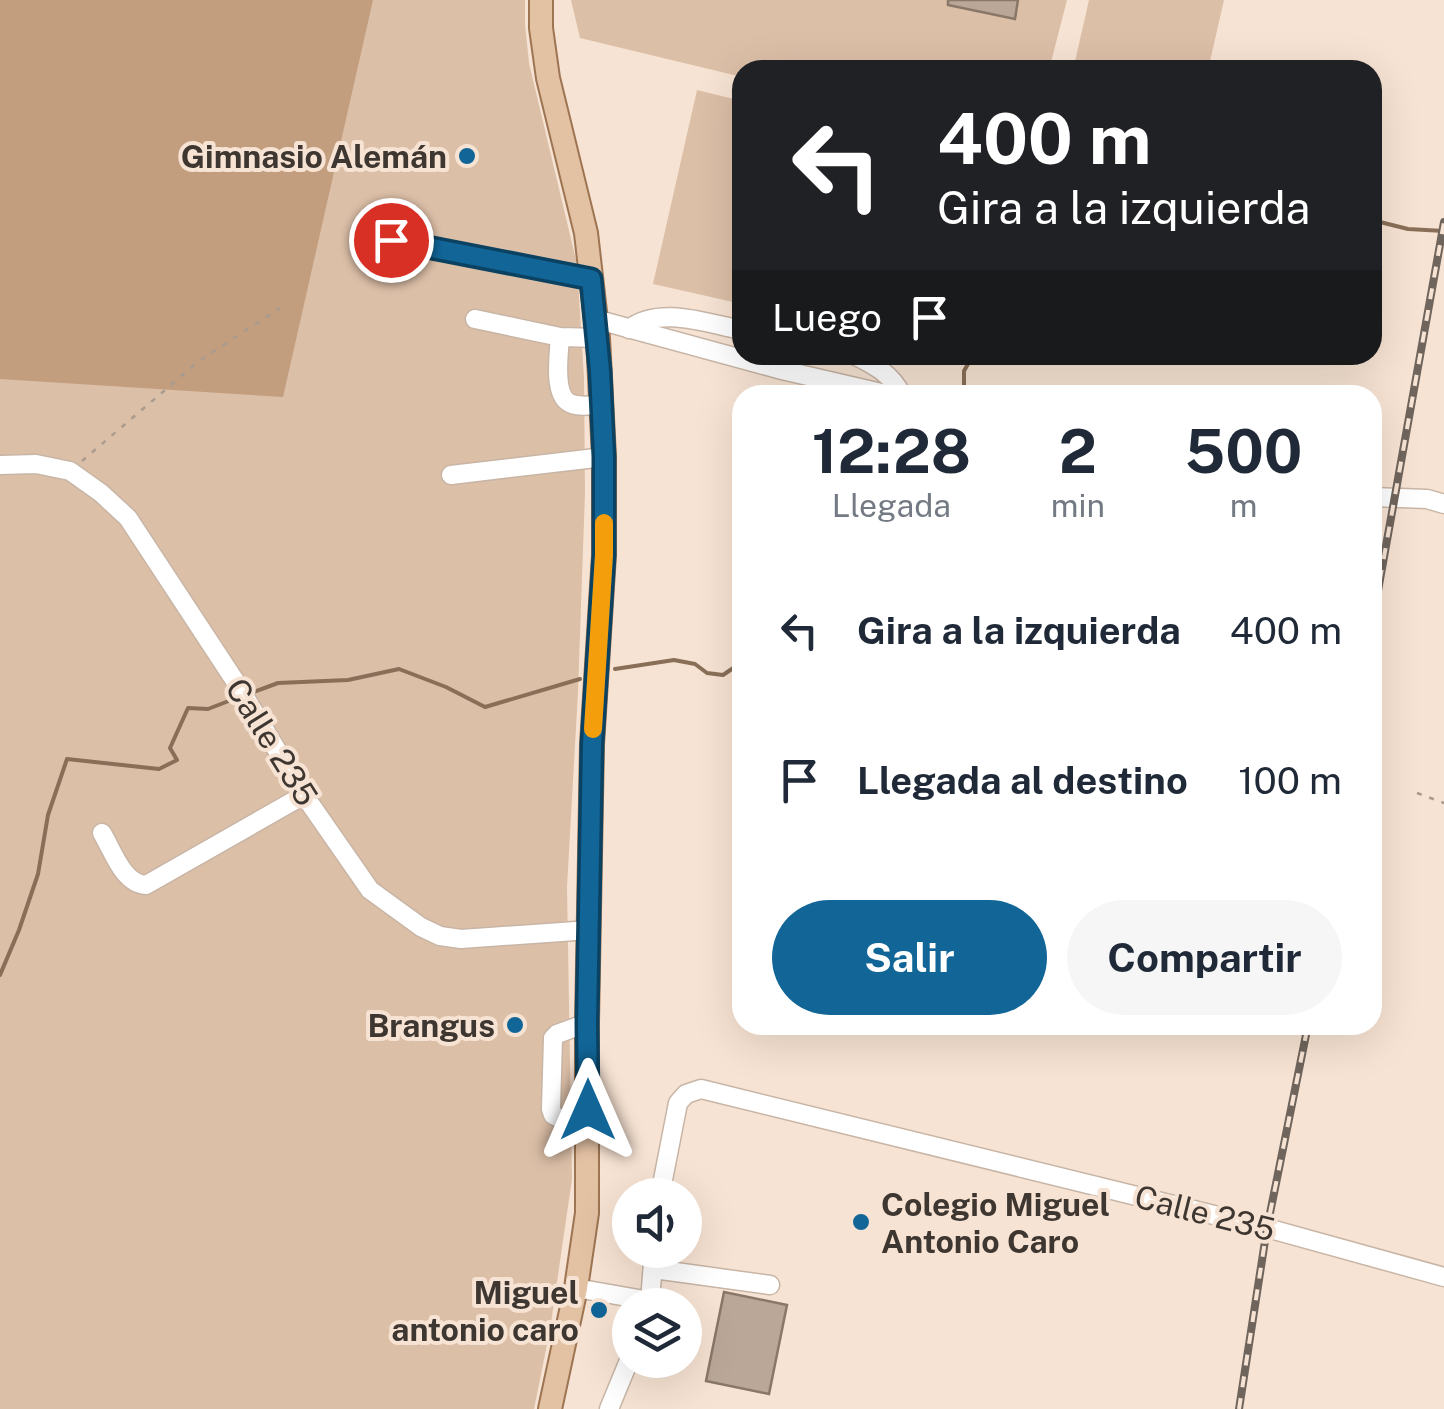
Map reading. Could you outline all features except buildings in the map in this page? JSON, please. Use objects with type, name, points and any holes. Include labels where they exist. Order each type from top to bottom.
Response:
[{"type":"main road","points":[[542,0],[546,65],[586,233],[604,457],[604,555],[592,744],[587,1212],[576,1288],[550,1409]]},
{"type":"street","points":[[391,240],[591,279]]},
{"type":"street","points":[[475,318],[560,337],[596,328],[629,328],[732,356]]},
{"type":"street","points":[[629,328],[646,319],[681,318],[732,328]]},
{"type":"street","points":[[560,337],[561,393],[566,401],[577,405],[601,404]]},
{"type":"street","points":[[764,365],[847,385]]},
{"type":"street","points":[[875,365],[897,385]]},
{"type":"street","points":[[452,475],[604,457]]},
{"type":"street","name":"Calle 235","points":[[0,464],[36,464],[70,471],[128,518],[304,795],[370,890],[440,936],[461,939],[590,930]]},
{"type":"street","points":[[1382,498],[1444,504]]},
{"type":"street","points":[[102,832],[130,880],[141,886],[304,795]]},
{"type":"street","points":[[587,1023],[553,1038],[551,1109],[553,1115],[587,1132]]},
{"type":"street","name":"Calle 235","points":[[663,1178],[678,1103],[686,1094],[701,1089],[1267,1228],[1444,1277]]},
{"type":"street","points":[[691,1268],[770,1285]]},
{"type":"street","points":[[576,1288],[612,1295]]},
{"type":"street","points":[[609,1409],[622,1378]]},
{"type":"path","points":[[70,471],[199,361],[280,308]]},
{"type":"path","points":[[1417,793],[1444,803]]},
{"type":"shaded area","points":[[0,0],[525,0],[529,63],[577,264],[584,378],[585,493],[567,887],[572,1179],[534,1409],[0,1409]]},
{"type":"shaded area","points":[[0,0],[373,0],[283,397],[0,379]]},
{"type":"shaded area","points":[[571,0],[1067,0],[1052,60],[732,60],[732,75],[580,38]]},
{"type":"shaded area","points":[[1089,0],[1224,0],[1210,60],[1075,60]]},
{"type":"shaded area","points":[[697,90],[732,99],[732,302],[653,284]]},
{"type":"waterway","points":[[1382,222],[1444,231]]},
{"type":"waterway","points":[[964,385],[967,365]]},
{"type":"waterway","points":[[615,669],[674,660],[695,664],[707,673],[723,675],[732,669]]},
{"type":"waterway","points":[[248,694],[278,683],[348,680],[399,669],[485,707],[580,679]]},
{"type":"waterway","points":[[0,975],[38,874],[48,815],[67,759],[159,769],[177,760],[170,748],[188,708],[208,709],[239,697]]},
{"type":"railway","points":[[1382,568],[1444,222]]},
{"type":"railway","points":[[1239,1409],[1267,1228],[1306,1035]]},
{"type":"slow traffic","points":[[593,729],[604,523]]},
{"type":"place","name":"Gimnasio Alemán","points":[[467,156]]},
{"type":"place","name":"Brangus","points":[[515,1025]]},
{"type":"place","name":"Colegio Miguel Antonio Caro","points":[[861,1222]]},
{"type":"place","name":"Miguel antonio caro","points":[[599,1310]]},
{"type":"route","points":[[391,240],[591,279],[600,371],[604,555],[592,744],[588,1110]]}]
